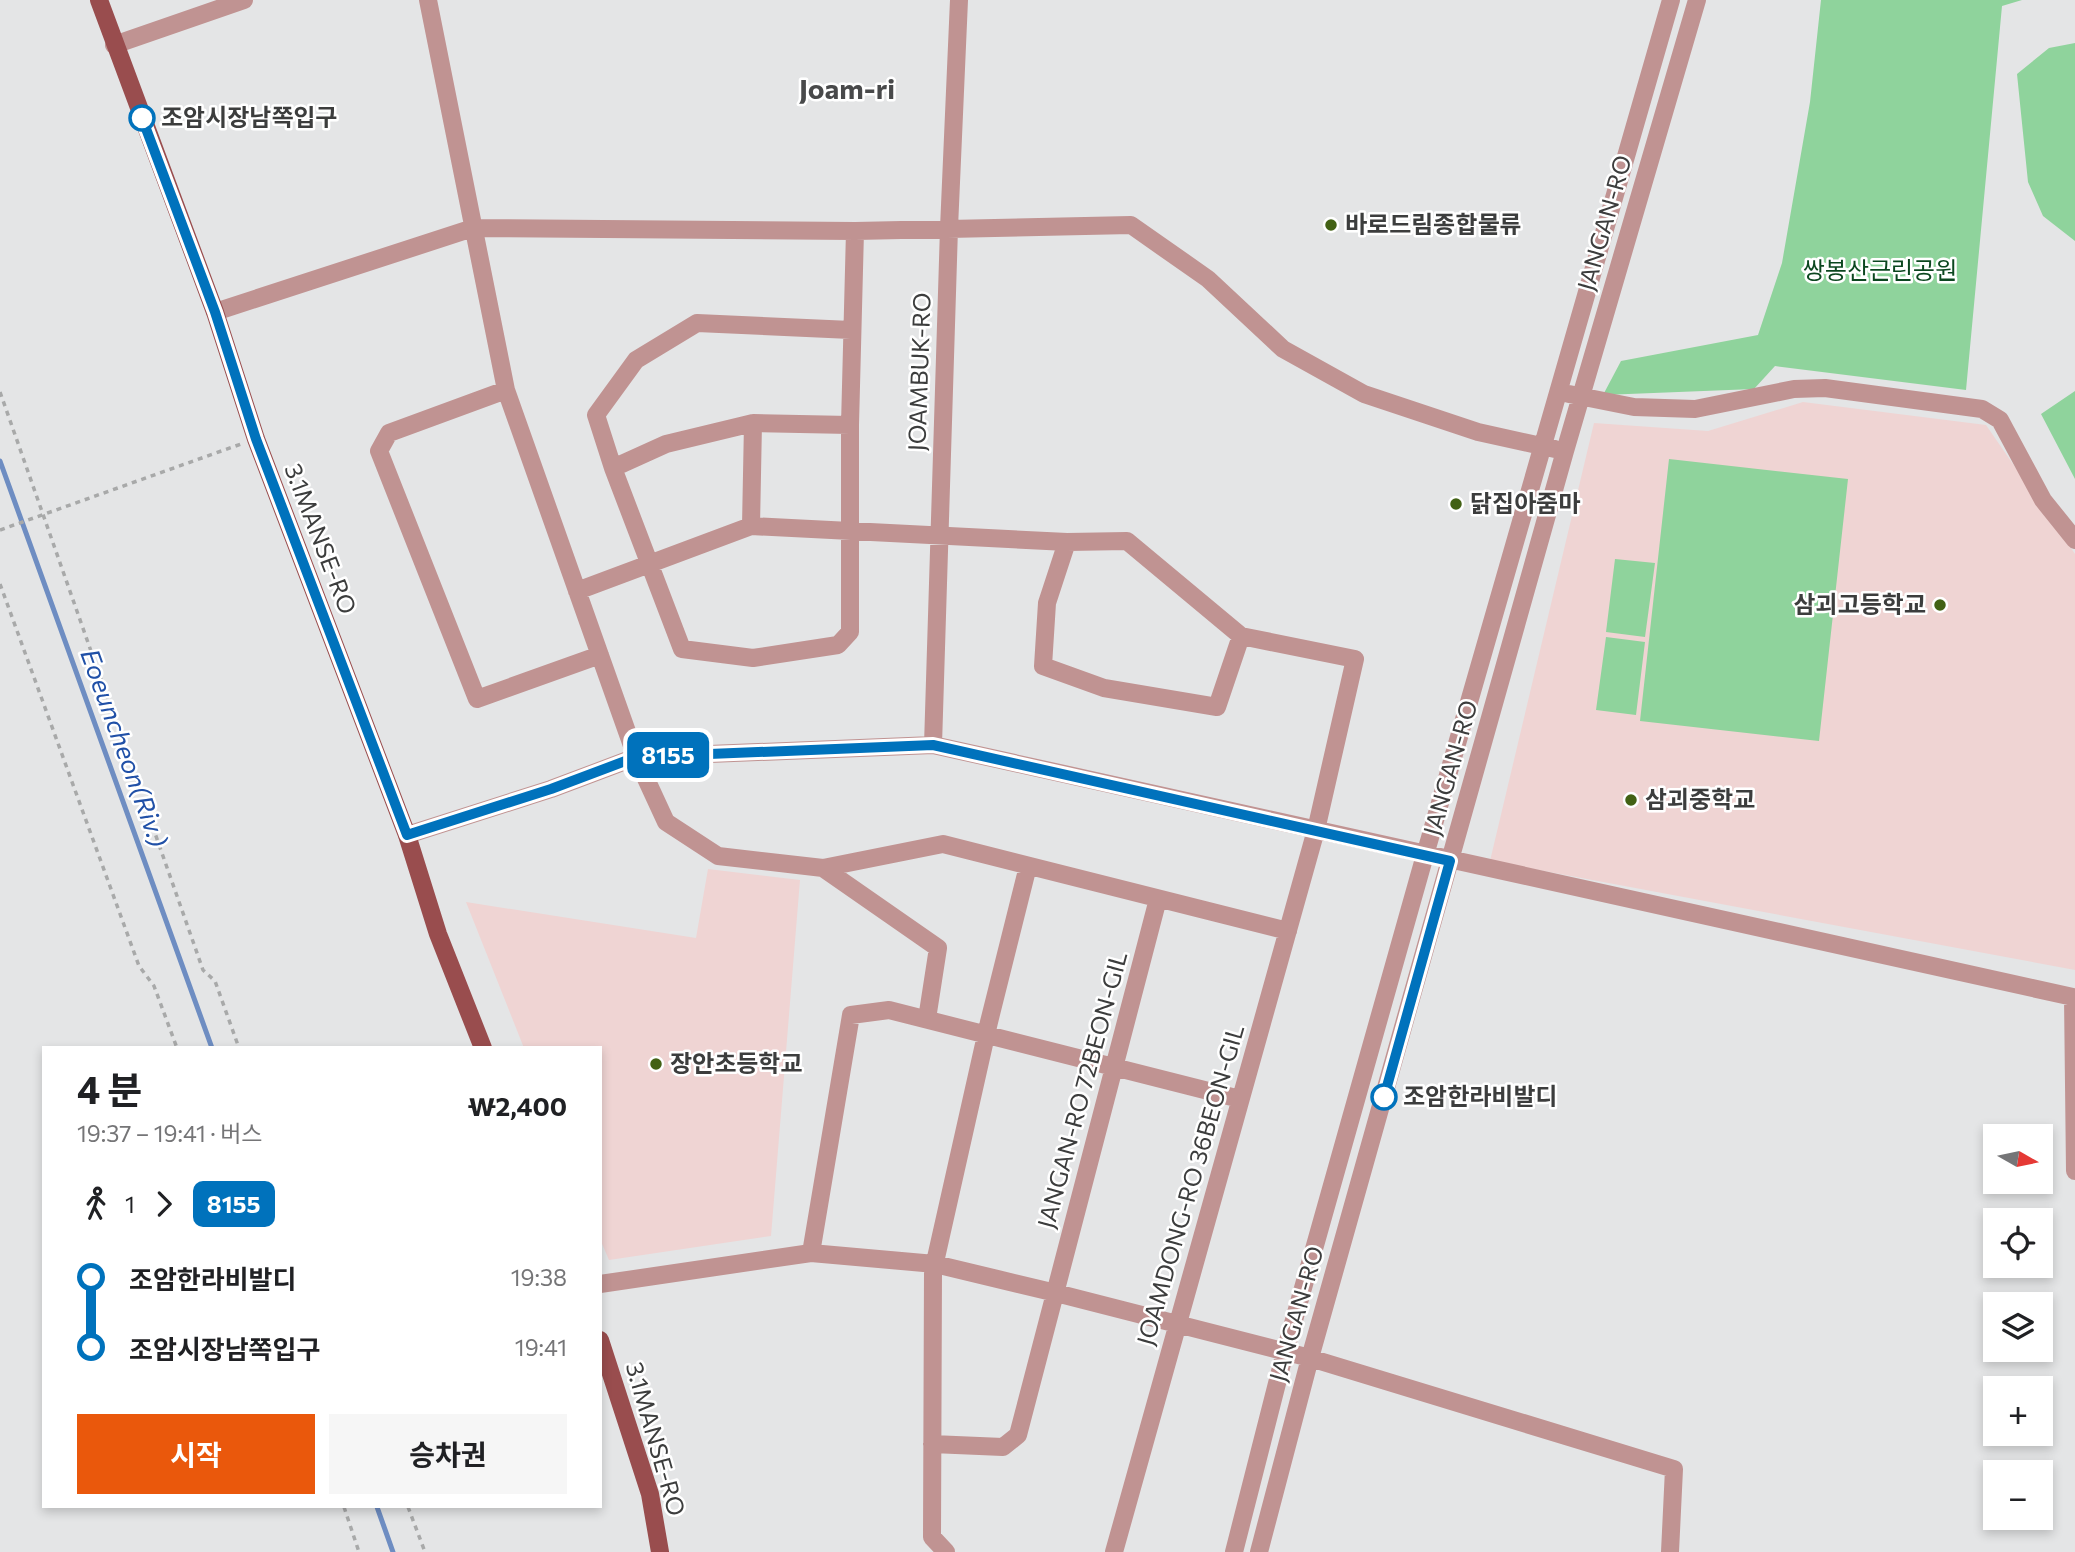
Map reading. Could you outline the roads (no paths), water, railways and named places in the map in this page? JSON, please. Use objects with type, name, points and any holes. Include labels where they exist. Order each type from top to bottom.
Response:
[{"type":"main road","points":[[99,0],[114,44]]},
{"type":"main road","name":"3.1MANSE-RO","points":[[114,44],[215,312],[256,439],[407,835],[438,934],[482,1046]]},
{"type":"main road","name":"3.1MANSE-RO","points":[[602,1346],[650,1494],[662,1549]]},
{"type":"street","points":[[114,44],[244,0]]},
{"type":"street","points":[[428,0],[506,390],[636,757],[666,821],[718,856],[823,868],[943,844],[1287,931]]},
{"type":"street","name":"JOAMBUK-RO","points":[[933,745],[948,228],[959,0]]},
{"type":"street","name":"JANGAN-RO","points":[[1234,1552],[1285,1352],[1671,0]]},
{"type":"street","name":"JANGAN-RO","points":[[1259,1552],[1310,1359],[1565,451],[1697,0]]},
{"type":"street","points":[[215,312],[473,228],[855,231],[1131,225],[1208,279],[1283,349],[1364,394],[1478,432],[1565,451]]},
{"type":"street","points":[[851,330],[697,323],[636,360],[596,415],[613,468],[682,649],[753,658],[838,645],[850,632],[848,531],[855,231]]},
{"type":"street","points":[[1559,391],[1634,407],[1695,409],[1794,388],[1825,388],[1982,409],[2000,420],[2043,500],[2075,540]]},
{"type":"street","points":[[506,390],[388,433],[379,451],[477,698],[600,655]]},
{"type":"street","points":[[613,468],[666,444],[753,422],[850,425]]},
{"type":"street","points":[[751,526],[753,422]]},
{"type":"street","points":[[577,591],[751,526],[1068,542],[1127,541],[1241,636],[1217,707],[1104,688],[1043,666],[1047,603],[1068,542]]},
{"type":"street","name":"JOAMDONG-RO 36BEON-GIL","points":[[1114,1552],[1316,830],[1356,659],[1241,636]]},
{"type":"street","points":[[407,835],[551,789],[636,757],[933,745],[2073,997],[2075,1171]]},
{"type":"street","points":[[946,1552],[931,1545],[935,1264],[986,1034],[1028,866]]},
{"type":"street","points":[[823,868],[938,948],[927,1019]]},
{"type":"street","name":"JANGAN-RO 72BEON-GIL","points":[[932,1444],[1003,1447],[1018,1435],[1158,899]]},
{"type":"street","points":[[811,1253],[851,1015],[889,1010],[1240,1099]]},
{"type":"street","points":[[602,1284],[811,1253],[935,1264],[1056,1293],[1310,1359],[1674,1469],[1670,1552]]},
{"type":"waterway","name":"Eoeuncheon(Riv.)","points":[[0,461],[211,1046]]},
{"type":"waterway","name":"Eoeuncheon(Riv.)","points":[[377,1508],[393,1552]]},
{"type":"place","name":"조암시장남쪽입구","points":[[142,118]]},
{"type":"place","name":"바로드림종합물류","points":[[1331,225]]},
{"type":"place","name":"닭집아줌마","points":[[1456,504]]},
{"type":"place","name":"삼괴고등학교","points":[[1940,605]]},
{"type":"place","name":"삼괴중학교","points":[[1631,800]]},
{"type":"place","name":"장안초등학교","points":[[656,1064]]},
{"type":"place","name":"조암한라비발디","points":[[1384,1097]]},
{"type":"district","name":"Joam-ri","points":[[847,89]]},
{"type":"park label","name":"쌍봉산근린공원","points":[[1880,271]]}]
